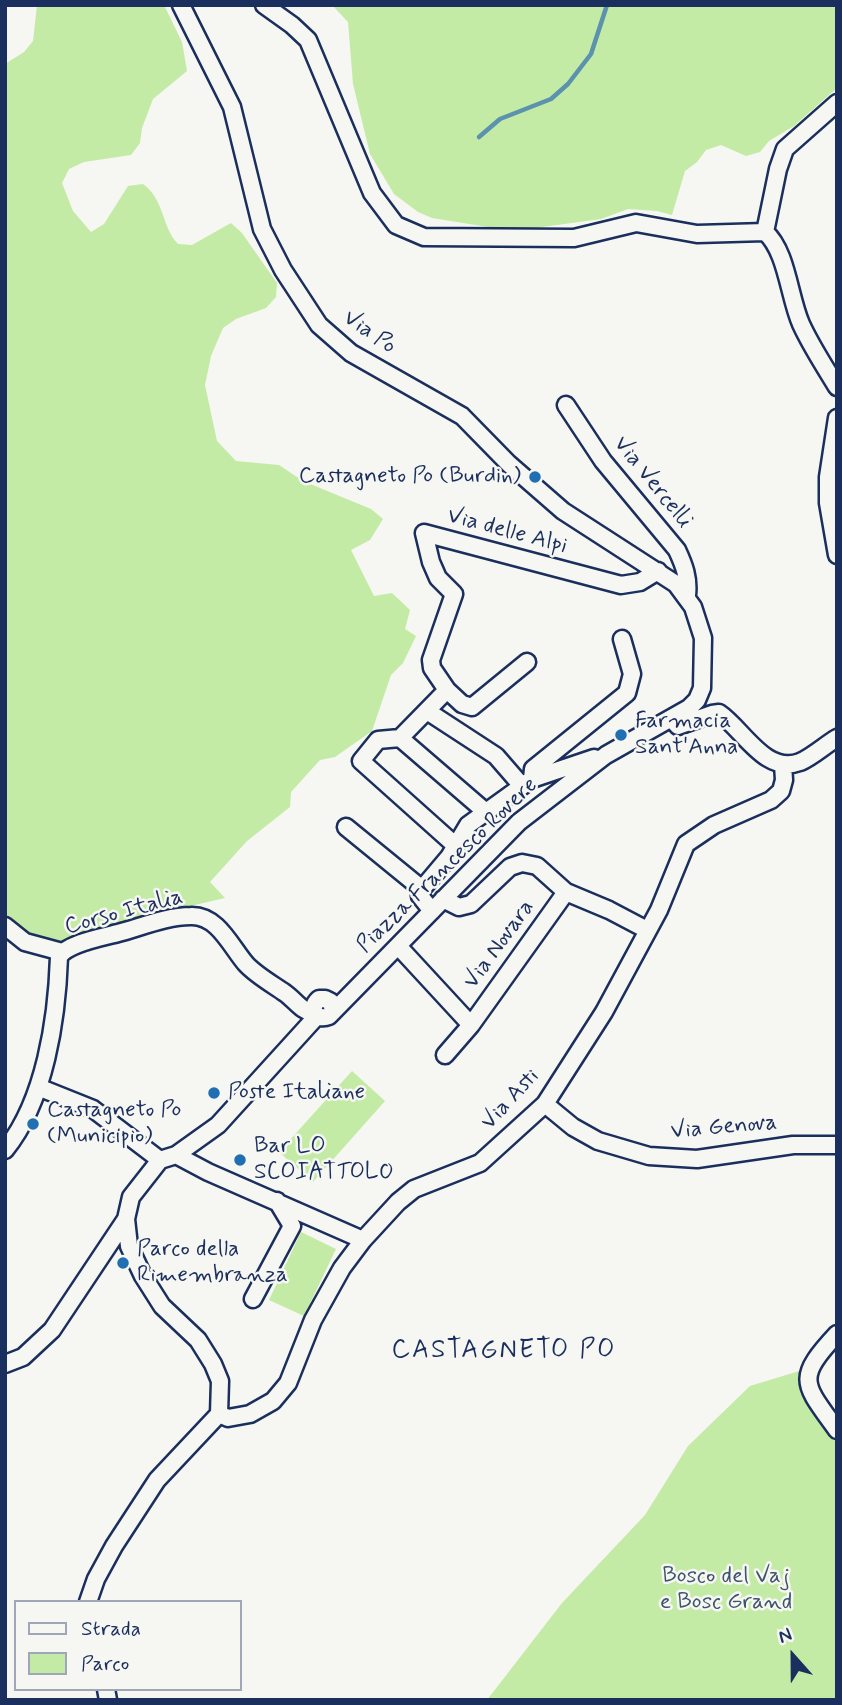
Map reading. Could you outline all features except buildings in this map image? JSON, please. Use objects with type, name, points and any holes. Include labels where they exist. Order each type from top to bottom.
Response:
[{"type":"street","name":"Via Po","points":[[181,5],[232,107],[262,229],[283,270],[318,325],[351,354],[463,416],[509,464],[563,511],[681,589]]},
{"type":"street","points":[[264,5],[308,40],[372,193],[396,225],[424,237],[574,238],[636,223],[697,234],[765,232],[772,238],[780,257],[801,323],[837,387]]},
{"type":"street","points":[[765,232],[778,169],[785,149],[837,103]]},
{"type":"street","name":"Via Vercelli","points":[[566,405],[603,461],[677,550],[688,584],[681,589],[701,628],[704,656],[702,688],[697,699],[689,708],[606,755]]},
{"type":"street","points":[[837,418],[828,477],[828,503],[837,555]]},
{"type":"street","name":"Via delle Alpi","points":[[447,690],[432,668],[431,660],[453,594],[438,578],[424,533],[621,586],[640,582],[657,571]]},
{"type":"street","points":[[527,782],[533,769],[627,693],[632,674],[622,639]]},
{"type":"street","points":[[456,846],[361,761],[378,740],[400,738],[447,690],[462,704],[472,707],[527,662]]},
{"type":"street","points":[[427,711],[496,756],[527,782]]},
{"type":"street","points":[[671,718],[678,726],[719,713],[768,759],[783,764],[799,762],[837,738]]},
{"type":"street","points":[[400,738],[487,813]]},
{"type":"street","points":[[606,755],[527,782],[468,825],[456,846],[422,889],[420,896],[438,905],[459,907],[471,904],[510,867],[522,863],[537,866],[566,892],[647,930]]},
{"type":"street","name":"Piazza Francesco Rovere","points":[[5,1364],[23,1357],[52,1330],[126,1219],[131,1197],[168,1158],[218,1125],[321,1008],[341,1006],[357,985],[399,947],[519,822],[606,755]]},
{"type":"street","name":"Via Asti","points":[[219,1415],[228,1418],[250,1413],[272,1401],[288,1383],[313,1320],[342,1268],[363,1240],[408,1193],[480,1163],[545,1104],[604,1012],[659,910],[686,844],[714,825],[771,800],[781,791],[784,780],[783,764]]},
{"type":"street","points":[[346,827],[422,889]]},
{"type":"street","name":"Via Novara","points":[[444,1055],[471,1025],[566,892]]},
{"type":"street","name":"Corso Italia","points":[[5,1150],[23,1123],[38,1087],[54,1015],[59,957],[62,952],[86,942],[193,916],[210,921],[247,965],[290,997],[321,1008]]},
{"type":"street","points":[[5,926],[24,942],[62,952]]},
{"type":"street","name":"Via Novara","points":[[399,947],[471,1025]]},
{"type":"street","points":[[38,1087],[93,1109],[168,1158],[277,1201],[363,1240]]},
{"type":"street","name":"Via Genova","points":[[545,1104],[573,1127],[598,1141],[649,1156],[697,1159],[793,1145],[837,1145]]},
{"type":"street","points":[[253,1299],[292,1226],[277,1201]]},
{"type":"street","points":[[89,1600],[96,1579],[114,1546],[157,1480],[219,1415],[220,1381],[214,1364],[198,1340],[162,1306],[143,1276],[129,1246],[126,1219]]},
{"type":"street","points":[[837,1334],[816,1356],[807,1375],[809,1387],[837,1430]]},
{"type":"green space","points":[[37,5],[164,5],[182,42],[187,71],[153,99],[142,128],[140,143],[131,155],[84,162],[69,169],[62,183],[73,211],[91,232],[104,224],[128,186],[143,184],[155,198],[168,229],[178,244],[192,245],[231,223],[242,233],[277,283],[276,297],[266,308],[236,319],[223,328],[211,356],[205,385],[217,441],[236,461],[279,465],[303,481],[371,509],[383,519],[370,540],[351,550],[374,596],[392,593],[410,610],[405,629],[416,636],[403,663],[391,675],[372,731],[335,757],[320,760],[291,792],[290,807],[247,841],[210,882],[225,898],[58,943],[29,936],[5,916],[5,64],[24,52],[33,41]]},
{"type":"green space","points":[[332,5],[837,5],[837,88],[794,126],[769,141],[760,152],[746,156],[721,145],[706,150],[697,162],[685,171],[672,215],[628,209],[601,219],[513,231],[432,218],[418,212],[394,194],[370,154],[353,84],[348,22]]},
{"type":"green space","points":[[352,1071],[385,1101],[313,1182],[279,1152]]},
{"type":"green space","points":[[301,1232],[336,1249],[304,1316],[269,1300]]},
{"type":"green space","name":"Bosco del Vaj e Bosc Grand","points":[[809,1368],[837,1419],[837,1700],[487,1700],[562,1603],[645,1515],[688,1446],[750,1386]]},
{"type":"waterway","points":[[479,137],[500,119],[551,99],[568,84],[591,54],[607,5]]},
{"type":"place","name":"Castagneto Po (Burdin)","points":[[535,477]]},
{"type":"place","name":"Farmacia Sant'Anna","points":[[621,735]]},
{"type":"place","name":"Poste Italiane","points":[[214,1093]]},
{"type":"place","name":"Castagneto Po (Municipio)","points":[[33,1124]]},
{"type":"place","name":"Bar LO SCOIATTOLO","points":[[240,1160]]},
{"type":"place","name":"Parco della Rimembranza","points":[[123,1263]]},
{"type":"district","name":"CASTAGNETO PO","points":[[504,1352]]}]
